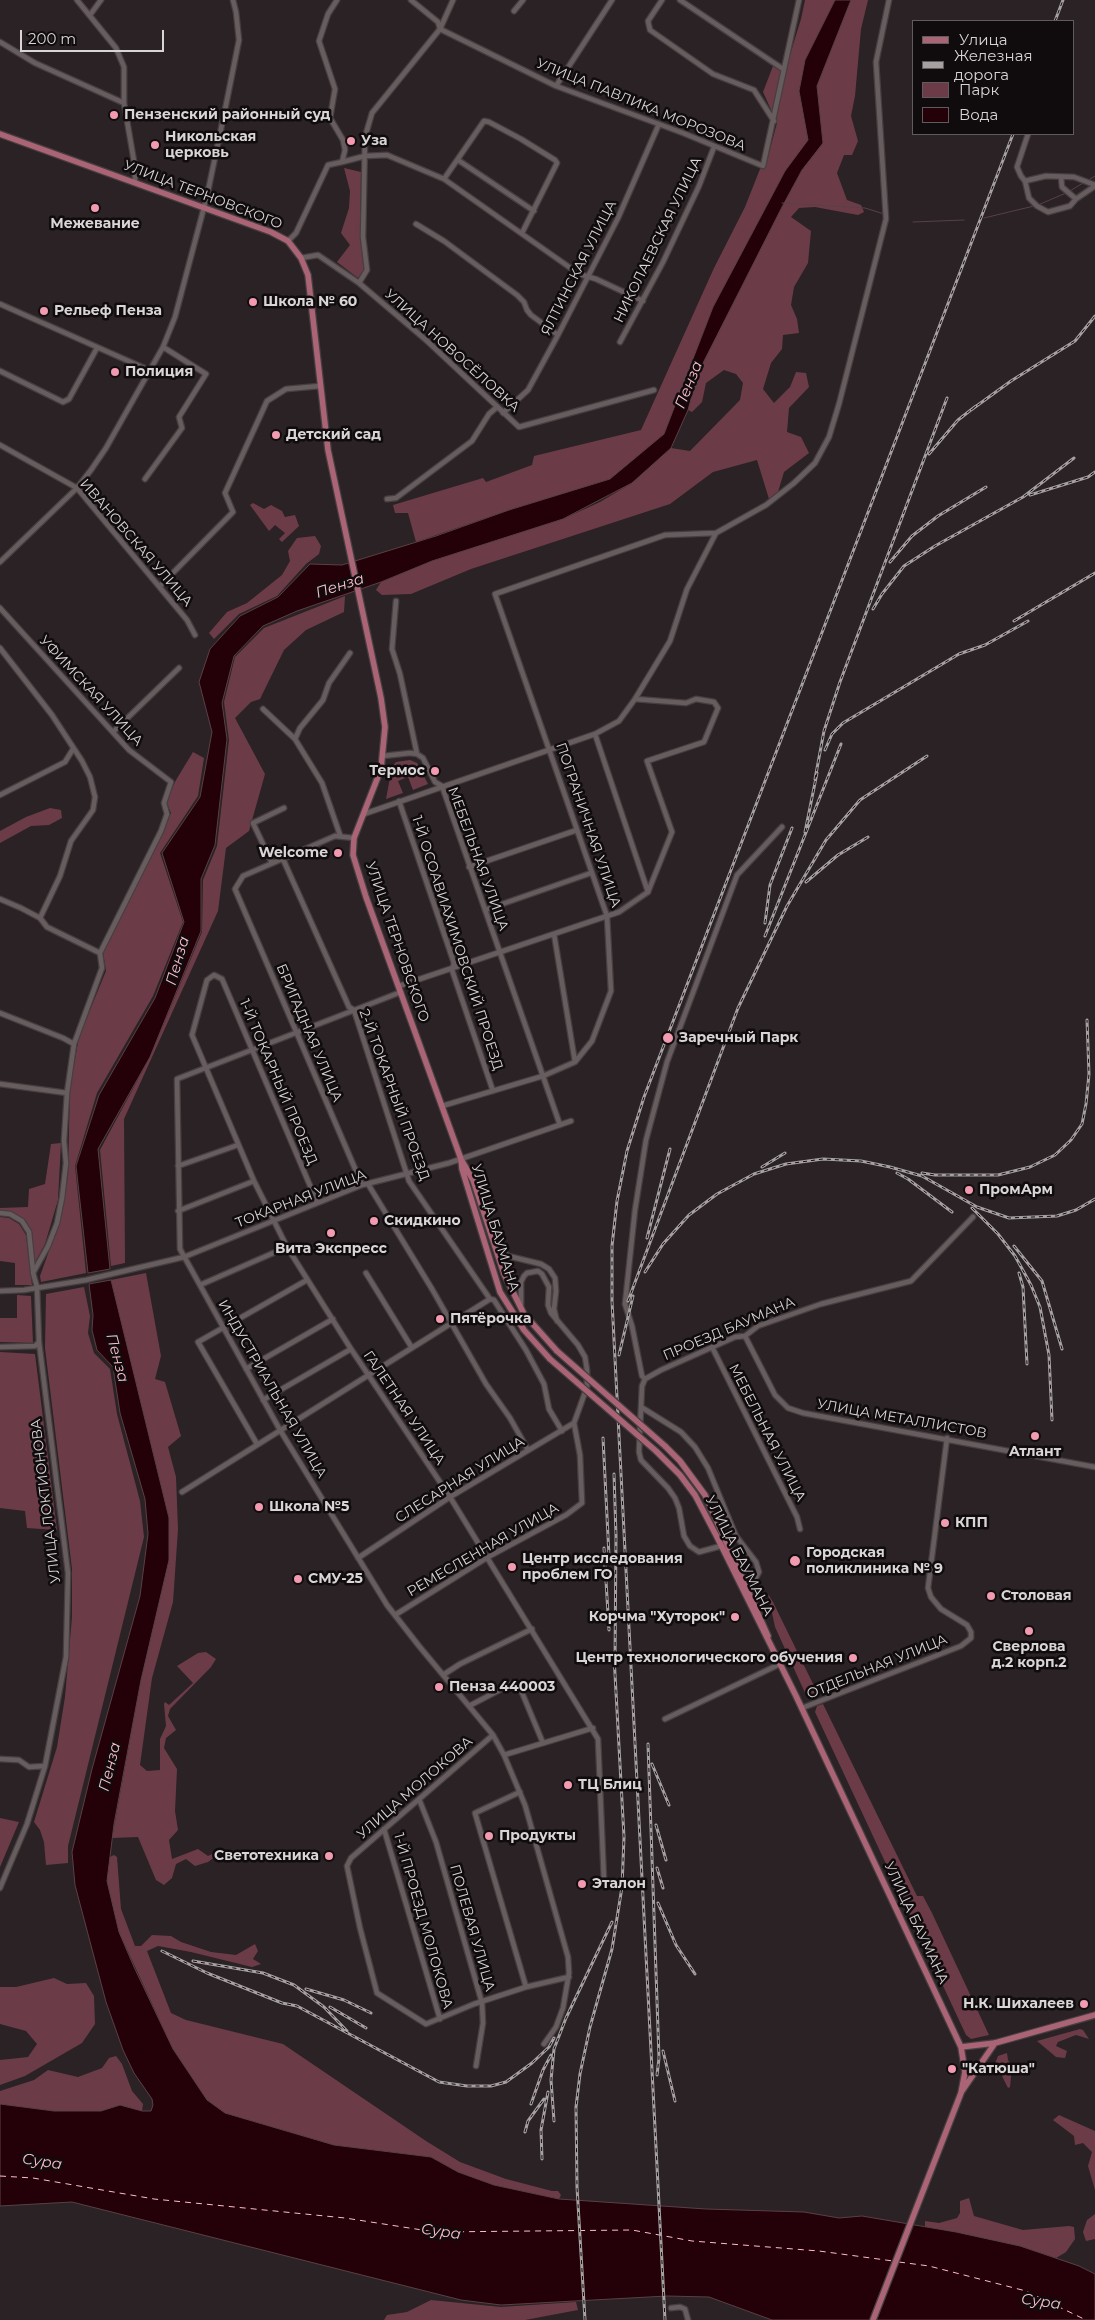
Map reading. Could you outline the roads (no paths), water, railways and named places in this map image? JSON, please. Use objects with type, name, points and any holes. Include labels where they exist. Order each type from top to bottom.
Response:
[{"type":"main road","name":"УЛИЦА ТЕРНОВСКОГО","points":[[0,134],[204,206],[271,232],[288,241],[300,258],[308,275],[328,450],[382,698],[385,727],[383,756],[376,784],[354,838],[353,855],[461,1159]]},
{"type":"main road","name":"УЛИЦА БАУМАНА","points":[[461,1159],[473,1180],[504,1274],[521,1308],[557,1351],[680,1461],[705,1495],[772,1647]]},
{"type":"main road","name":"УЛИЦА БАУМАНА","points":[[461,1159],[462,1169],[500,1292],[524,1330],[550,1359],[656,1451],[680,1475],[695,1495],[802,1708],[961,2047],[964,2072],[961,2093]]},
{"type":"main road","points":[[961,2047],[995,2042],[1095,2015]]},
{"type":"main road","points":[[873,2320],[961,2093],[995,2042]]},
{"type":"street","points":[[76,0],[116,48],[124,67],[124,103],[135,182]]},
{"type":"street","points":[[90,15],[101,0]]},
{"type":"street","points":[[0,562],[77,488],[106,448],[151,371],[176,317],[204,206],[239,40],[233,0]]},
{"type":"street","points":[[337,0],[328,14],[319,41],[335,89],[330,118],[343,140],[342,162]]},
{"type":"street","name":"УЛИЦА ПАВЛИКА МОРОЗОВА","points":[[411,0],[438,22],[440,29],[556,86],[659,124],[763,166],[774,121]]},
{"type":"street","points":[[359,283],[367,270],[363,238],[365,137],[372,113],[440,29],[453,0]]},
{"type":"street","points":[[514,11],[524,0]]},
{"type":"street","points":[[556,86],[612,0]]},
{"type":"street","points":[[662,0],[648,21],[650,30],[713,74],[754,90],[774,121]]},
{"type":"street","points":[[680,0],[783,69]]},
{"type":"street","points":[[774,121],[783,69],[799,0]]},
{"type":"street","points":[[364,814],[595,734],[619,721],[635,699],[670,641],[688,589],[716,533],[766,505],[794,483],[815,463],[829,437],[839,404],[886,219],[876,62],[889,0]]},
{"type":"street","points":[[0,42],[35,63],[124,103]]},
{"type":"street","points":[[444,179],[484,121],[521,139],[555,160],[557,162],[522,233]]},
{"type":"street","name":"ЯЛТИНСКАЯ УЛИЦА","points":[[503,413],[528,390],[558,335],[618,218],[659,124]]},
{"type":"street","points":[[1025,181],[1034,177],[1080,178],[1095,185],[1076,199],[1070,206],[1048,212],[1029,198],[1025,181],[1020,176],[1017,167],[1028,135]]},
{"type":"street","name":"НИКОЛАЕВСКАЯ УЛИЦА","points":[[620,342],[699,186],[714,147]]},
{"type":"street","points":[[288,241],[296,233],[328,166],[365,156],[387,155],[444,179],[579,274],[596,279],[642,301]]},
{"type":"street","points":[[458,160],[534,211]]},
{"type":"street","points":[[1062,177],[1062,187],[1076,199]]},
{"type":"street","points":[[416,224],[451,246],[517,295],[524,302],[531,315],[558,335]]},
{"type":"street","name":"УЛИЦА НОВОСЁЛОВКА","points":[[300,258],[318,254],[359,283],[426,340],[519,427],[654,390]]},
{"type":"street","points":[[0,304],[151,371]]},
{"type":"street","points":[[145,479],[182,428],[180,417],[206,374],[163,347]]},
{"type":"street","points":[[0,371],[63,402],[69,399],[97,348]]},
{"type":"street","points":[[160,586],[233,512],[225,492],[267,401],[286,389],[320,386]]},
{"type":"street","points":[[387,499],[396,498],[472,441],[488,414],[497,407]]},
{"type":"street","name":"ИВАНОВСКАЯ УЛИЦА","points":[[0,445],[77,488],[188,620],[195,636]]},
{"type":"street","name":"ПОГРАНИЧНАЯ УЛИЦА","points":[[575,1062],[592,1041],[611,991],[607,916],[496,594],[665,535],[716,533]]},
{"type":"street","name":"МЕБЕЛЬНАЯ УЛИЦА","points":[[396,601],[392,649],[400,674],[417,754],[423,758],[435,782],[442,786],[560,1125]]},
{"type":"street","name":"УФИМСКАЯ УЛИЦА","points":[[0,608],[129,750],[171,782],[164,803],[167,814],[161,831],[100,953]]},
{"type":"street","points":[[0,648],[52,715],[82,761],[90,777],[95,797],[93,810],[71,841],[60,876],[40,918]]},
{"type":"street","points":[[295,739],[300,728],[323,700],[329,683],[350,653]]},
{"type":"street","points":[[113,732],[179,668]]},
{"type":"street","points":[[206,1067],[354,1010],[400,989],[619,912],[648,892],[672,832],[647,761],[704,742],[718,708],[714,702],[696,699],[686,703],[635,699]]},
{"type":"street","points":[[264,709],[295,739],[322,784],[340,835]]},
{"type":"street","points":[[595,734],[648,892]]},
{"type":"street","points":[[0,795],[64,762],[74,749]]},
{"type":"street","points":[[383,756],[417,754]]},
{"type":"street","name":"1-Й ОСОАВИАХИМОВСКИЙ ПРОЕЗД","points":[[399,801],[454,963],[452,970],[493,1091]]},
{"type":"street","points":[[284,808],[253,823],[272,864],[340,835],[354,838]]},
{"type":"street","points":[[721,1546],[699,1552],[690,1546],[684,1536],[679,1508],[675,1498],[668,1488],[640,1460],[638,1452],[642,1386],[645,1379],[642,1376],[625,1304],[634,1210],[646,1140],[667,1062],[737,875],[782,827]]},
{"type":"street","points":[[469,867],[577,830]]},
{"type":"street","name":"2-Й ТОКАРНЫЙ ПРОЕЗД","points":[[282,859],[349,1007],[354,1010],[409,1181],[490,1299],[494,1300],[526,1350],[544,1384],[549,1409],[562,1431]]},
{"type":"street","name":"БРИГАДНАЯ УЛИЦА","points":[[272,864],[244,876],[235,889],[298,1031],[362,1186]]},
{"type":"street","points":[[485,910],[591,873]]},
{"type":"street","points":[[0,899],[40,918],[47,927],[100,953],[102,968],[74,1044],[67,1093],[64,1142],[66,1163],[57,1223],[48,1246],[33,1273]]},
{"type":"street","points":[[442,1106],[543,1076],[575,1062],[554,934]]},
{"type":"street","name":"1-Й ТОКАРНЫЙ ПРОЕЗД","points":[[214,975],[222,979],[317,1202]]},
{"type":"street","name":"ГАЛЕТНАЯ УЛИЦА","points":[[214,975],[207,980],[192,1035],[254,1181],[275,1219],[287,1247],[351,1349],[488,1557],[598,1739],[604,1882]]},
{"type":"street","points":[[0,1013],[74,1044]]},
{"type":"street","name":"ИНДУСТРИАЛЬНАЯ УЛИЦА","points":[[206,1067],[177,1079],[180,1249],[280,1430],[358,1558],[395,1615],[493,1735],[504,1755],[520,1792],[568,1956],[568,1976],[563,2008],[556,2027],[544,2044]]},
{"type":"street","points":[[0,1084],[67,1093]]},
{"type":"street","name":"ТОКАРНАЯ УЛИЦА","points":[[0,1291],[86,1280],[184,1257],[317,1202],[362,1186],[461,1159],[571,1121]]},
{"type":"street","points":[[178,1166],[238,1145]]},
{"type":"street","points":[[178,1210],[254,1181]]},
{"type":"street","points":[[368,1184],[528,1450]]},
{"type":"street","name":"УЛИЦА ЛОКТИОНОВА","points":[[0,1213],[10,1214],[22,1221],[29,1232],[33,1273],[37,1287],[38,1342],[68,1573],[66,1657],[46,1766],[27,1824],[0,1888]]},
{"type":"street","name":"ПРОЕЗД БАУМАНА","points":[[645,1379],[735,1336],[745,1336],[758,1326],[821,1304],[910,1281],[972,1217]]},
{"type":"street","points":[[494,1242],[508,1256],[541,1264],[549,1269],[555,1278],[554,1310],[558,1325]]},
{"type":"street","points":[[200,1285],[287,1247]]},
{"type":"street","points":[[521,1308],[521,1282],[527,1273],[538,1271],[547,1281],[548,1306],[558,1325],[578,1345],[585,1356],[588,1370],[586,1387],[574,1423]]},
{"type":"street","points":[[366,1273],[412,1348]]},
{"type":"street","points":[[257,1444],[198,1342],[223,1326],[307,1280]]},
{"type":"street","points":[[182,1492],[490,1299]]},
{"type":"street","points":[[246,1369],[332,1319]]},
{"type":"street","name":"УЛИЦА МЕТАЛЛИСТОВ","points":[[745,1336],[775,1395],[788,1408],[803,1413],[947,1438],[1095,1467]]},
{"type":"street","points":[[0,1347],[35,1346],[38,1342]]},
{"type":"street","name":"МЕБЕЛЬНАЯ УЛИЦА","points":[[712,1347],[797,1517],[800,1529]]},
{"type":"street","points":[[263,1400],[351,1349]]},
{"type":"street","points":[[641,1407],[681,1432],[702,1457],[736,1536],[759,1568],[754,1581],[746,1585]]},
{"type":"street","name":"СЛЕСАРНАЯ УЛИЦА","points":[[358,1558],[450,1497],[574,1423]]},
{"type":"street","name":"РЕМЕСЛЕННАЯ УЛИЦА","points":[[395,1615],[488,1557],[544,1528],[582,1503],[580,1455],[574,1423]]},
{"type":"street","name":"ОТДЕЛЬНАЯ УЛИЦА","points":[[802,1708],[961,1646],[971,1638],[970,1629],[965,1622],[941,1609],[931,1597],[928,1588],[947,1438]]},
{"type":"street","points":[[443,1676],[460,1664],[532,1629]]},
{"type":"street","points":[[666,1719],[780,1664]]},
{"type":"street","points":[[469,1706],[515,1682],[518,1683],[543,1743]]},
{"type":"street","points":[[504,1755],[592,1728]]},
{"type":"street","name":"УЛИЦА МОЛОКОВА","points":[[440,2019],[426,2024],[377,1993],[360,1928],[348,1866],[351,1858],[493,1735]]},
{"type":"street","points":[[0,1760],[19,1760],[29,1767],[46,1766]]},
{"type":"street","points":[[520,1792],[475,1813],[526,1987]]},
{"type":"street","name":"ПОЛЕВАЯ УЛИЦА","points":[[419,1799],[436,1842],[482,2003],[483,2023],[476,2066]]},
{"type":"street","name":"1-Й ПРОЕЗД МОЛОКОВА","points":[[384,1829],[440,2019]]},
{"type":"street","points":[[440,2019],[474,2004],[568,1976]]},
{"type":"street","points":[[672,2308],[680,2307],[684,2309],[688,2320]]},
{"type":"water","name":"Пенза","points":[[835,0],[851,0],[817,86],[823,143],[802,170],[698,373],[688,410],[671,448],[632,483],[563,519],[432,561],[381,582],[297,611],[263,626],[234,656],[222,703],[227,739],[215,845],[201,879],[201,931],[150,1057],[98,1149],[110,1269],[88,1273],[76,1166],[99,1095],[155,998],[184,922],[162,853],[200,797],[212,732],[199,682],[210,649],[240,616],[278,597],[310,564],[342,565],[610,479],[664,434],[713,307],[785,171],[808,140],[799,91],[805,60]]},
{"type":"water","points":[[111,1280],[169,1518],[169,1560],[141,1680],[114,1824],[107,1881],[119,1932],[134,1967],[173,2049],[207,2100],[225,2113],[334,2145],[431,2157],[458,2172],[494,2185],[559,2199],[706,2209],[804,2212],[839,2218],[862,2216],[956,2232],[1020,2246],[1079,2266],[1095,2274],[1095,2320],[772,2320],[709,2297],[667,2296],[501,2305],[461,2300],[72,2202],[0,2206],[0,2104],[54,2111],[101,2111],[120,2105],[142,2111],[151,2111],[153,2105],[152,2099],[134,2073],[123,2050],[106,2002],[75,1885],[72,1852],[92,1769],[140,1596],[148,1534],[145,1499],[120,1413],[113,1367],[97,1350],[92,1330],[93,1315],[89,1284]]},
{"type":"waterway","points":[[1087,181],[1095,176]]},
{"type":"waterway","points":[[1070,191],[1083,183]]},
{"type":"waterway","points":[[1038,205],[1066,193]]},
{"type":"waterway","points":[[782,203],[865,208],[884,214]]},
{"type":"waterway","points":[[984,218],[1034,206]]},
{"type":"waterway","points":[[913,222],[964,220]]},
{"type":"railway","points":[[1055,20],[1063,0]]},
{"type":"railway","points":[[665,2320],[612,1301],[612,1246],[617,1201],[627,1151],[644,1097],[1013,135]]},
{"type":"railway","points":[[971,410],[1011,381],[1075,341],[1095,316]]},
{"type":"railway","points":[[815,779],[824,731],[840,682],[947,398]]},
{"type":"railway","points":[[929,454],[958,420],[976,406]]},
{"type":"railway","points":[[873,609],[904,566],[935,546],[1023,497],[1074,458]]},
{"type":"railway","points":[[1030,495],[1088,477],[1095,472]]},
{"type":"railway","points":[[890,562],[912,536],[938,516],[986,487]]},
{"type":"railway","points":[[1014,621],[1095,573]]},
{"type":"railway","points":[[825,750],[832,734],[843,723],[959,654],[985,645],[1028,621]]},
{"type":"railway","points":[[765,936],[841,744]]},
{"type":"railway","points":[[628,1301],[738,1008],[787,906],[826,840],[860,800],[927,756]]},
{"type":"railway","points":[[805,832],[817,773]]},
{"type":"railway","points":[[765,923],[770,885],[792,828]]},
{"type":"railway","points":[[806,882],[838,855],[868,837]]},
{"type":"railway","points":[[922,1173],[935,1175],[998,1175],[1030,1167],[1055,1155],[1071,1140],[1082,1124],[1089,1074],[1087,1020]]},
{"type":"railway","points":[[647,1238],[670,1149]]},
{"type":"railway","points":[[762,1167],[785,1153]]},
{"type":"railway","points":[[645,1272],[663,1244],[689,1215],[717,1194],[754,1174],[786,1164],[823,1159],[861,1161],[890,1167],[922,1176],[977,1207],[1009,1218],[1057,1216],[1076,1210],[1095,1199]]},
{"type":"railway","points":[[897,1173],[952,1212]]},
{"type":"railway","points":[[972,1208],[998,1234],[1015,1256],[1031,1285],[1040,1307],[1049,1355],[1052,1420]]},
{"type":"railway","points":[[1014,1246],[1042,1281],[1062,1349]]},
{"type":"railway","points":[[1019,1273],[1023,1287],[1027,1364]]},
{"type":"railway","points":[[619,1355],[633,1296]]},
{"type":"railway","points":[[603,1438],[609,1556]]},
{"type":"railway","points":[[614,1474],[616,1536],[615,1662]]},
{"type":"railway","points":[[604,1548],[609,1630]]},
{"type":"railway","points":[[585,2320],[577,2187],[576,2107],[580,2074],[590,2027],[612,1949],[622,1887],[624,1837],[614,1656]]},
{"type":"railway","points":[[648,1744],[659,2058],[657,2075]]},
{"type":"railway","points":[[652,1764],[669,1805]]},
{"type":"railway","points":[[656,1825],[666,1860]]},
{"type":"railway","points":[[657,1868],[663,1888]]},
{"type":"railway","points":[[658,1903],[676,1945],[695,1974]]},
{"type":"railway","points":[[554,2121],[551,2080],[554,2049],[566,2018],[612,1922]]},
{"type":"railway","points":[[162,1951],[207,1973],[282,2003],[297,2006],[439,2082],[467,2086],[491,2086],[506,2082],[532,2063],[549,2047],[554,2038]]},
{"type":"railway","points":[[193,1961],[263,1973],[294,1985],[324,2007],[347,2031]]},
{"type":"railway","points":[[306,1989],[344,2000],[371,2013]]},
{"type":"railway","points":[[330,2007],[366,2028]]},
{"type":"railway","points":[[663,2051],[675,2101]]},
{"type":"railway","points":[[531,2104],[543,2070],[551,2055]]},
{"type":"railway","points":[[542,2159],[541,2130],[548,2092]]},
{"type":"railway","points":[[525,2132],[528,2121],[544,2099]]},
{"type":"place","name":"Пензенский районный суд","points":[[114,115]]},
{"type":"place","name":"Уза","points":[[351,141]]},
{"type":"place","name":"Никольская церковь","points":[[155,145]]},
{"type":"place","name":"Межевание","points":[[95,208]]},
{"type":"place","name":"Школа № 60","points":[[253,302]]},
{"type":"place","name":"Рельеф Пенза","points":[[44,311]]},
{"type":"place","name":"Полиция","points":[[115,372]]},
{"type":"place","name":"Детский сад","points":[[276,435]]},
{"type":"place","name":"Термос","points":[[435,771]]},
{"type":"place","name":"Welcome","points":[[338,853]]},
{"type":"place","name":"Заречный Парк","points":[[668,1038]]},
{"type":"place","name":"ПромАрм","points":[[969,1190]]},
{"type":"place","name":"Скидкино","points":[[374,1221]]},
{"type":"place","name":"Вита Экспресс","points":[[331,1233]]},
{"type":"place","name":"Пятёрочка","points":[[440,1319]]},
{"type":"place","name":"Атлант","points":[[1035,1436]]},
{"type":"place","name":"Школа №5","points":[[259,1507]]},
{"type":"place","name":"КПП","points":[[945,1523]]},
{"type":"place","name":"Городская поликлиника № 9","points":[[795,1561]]},
{"type":"place","name":"Центр исследования проблем ГО","points":[[512,1567]]},
{"type":"place","name":"СМУ-25","points":[[298,1579]]},
{"type":"place","name":"Столовая","points":[[991,1596]]},
{"type":"place","name":"Корчма \"Хуторок\"","points":[[735,1617]]},
{"type":"place","name":"Сверлова д.2 корп.2","points":[[1029,1631]]},
{"type":"place","name":"Центр технологического обучения","points":[[853,1658]]},
{"type":"place","name":"Пенза 440003","points":[[439,1687]]},
{"type":"place","name":"ТЦ Блиц","points":[[568,1785]]},
{"type":"place","name":"Продукты","points":[[489,1836]]},
{"type":"place","name":"Светотехника","points":[[329,1856]]},
{"type":"place","name":"Эталон","points":[[582,1884]]},
{"type":"place","name":"Н.К. Шихалеев","points":[[1084,2004]]},
{"type":"place","name":"\"Катюша\"","points":[[952,2069]]},
{"type":"water label","name":"Сура","points":[[42,2162]]},
{"type":"water label","name":"Сура","points":[[441,2232]]},
{"type":"water label","name":"Сура","points":[[1041,2302]]}]
